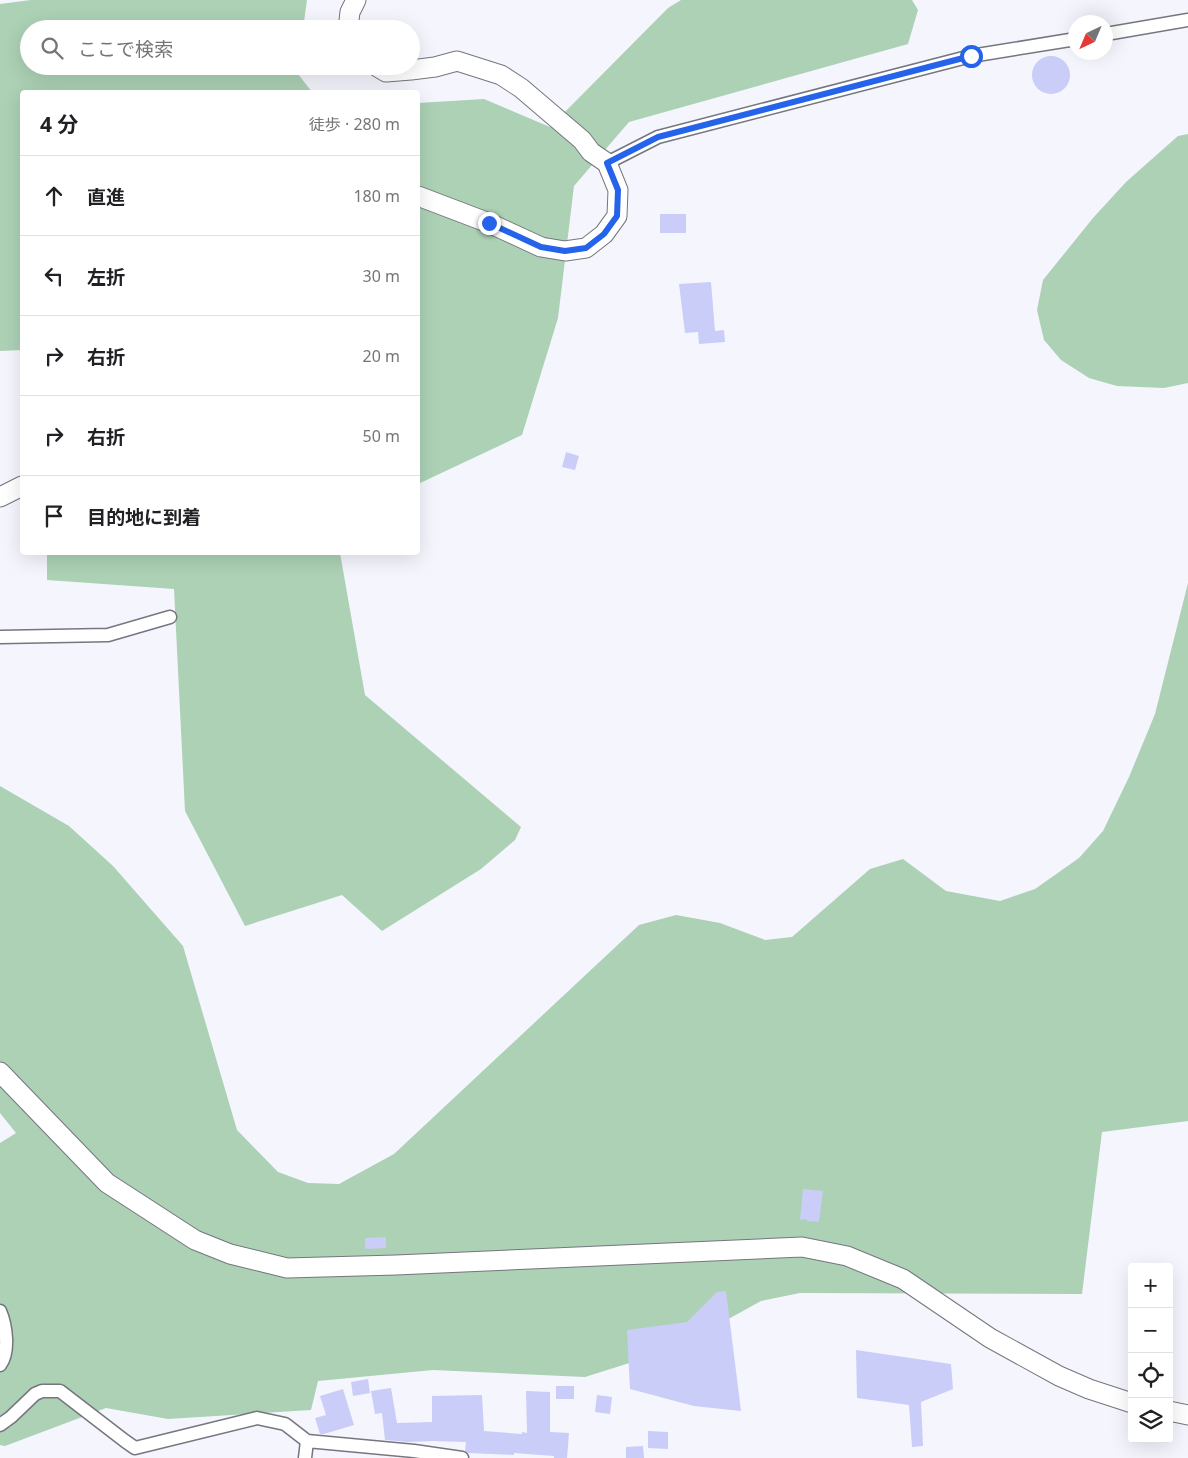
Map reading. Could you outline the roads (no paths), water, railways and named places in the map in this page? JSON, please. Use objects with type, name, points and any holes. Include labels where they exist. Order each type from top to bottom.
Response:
[{"type":"street","points":[[349,20],[350,12],[356,0]]},
{"type":"street","points":[[1113,33],[1188,20]]},
{"type":"street","points":[[607,163],[658,137],[971,56],[1068,40]]},
{"type":"street","points":[[420,69],[457,61],[501,75],[521,88],[582,140],[591,152],[607,163],[618,190],[617,216],[604,234],[586,248],[565,251],[541,247],[489,223],[420,197]]},
{"type":"street","points":[[0,497],[20,487]]},
{"type":"street","points":[[0,636],[108,635],[170,617]]},
{"type":"street","points":[[0,1072],[107,1183],[195,1240],[230,1254],[287,1268],[406,1265],[802,1247],[847,1256],[902,1279],[990,1338],[1059,1376],[1089,1390],[1128,1402]]},
{"type":"street","points":[[0,1311],[5,1325],[4,1359],[0,1365]]},
{"type":"street","points":[[0,1425],[35,1394],[42,1391],[60,1391],[125,1442],[133,1453],[257,1418],[285,1424],[307,1441],[414,1451],[462,1458]]},
{"type":"street","points":[[1173,1412],[1188,1415]]},
{"type":"street","points":[[306,1458],[307,1441]]}]
